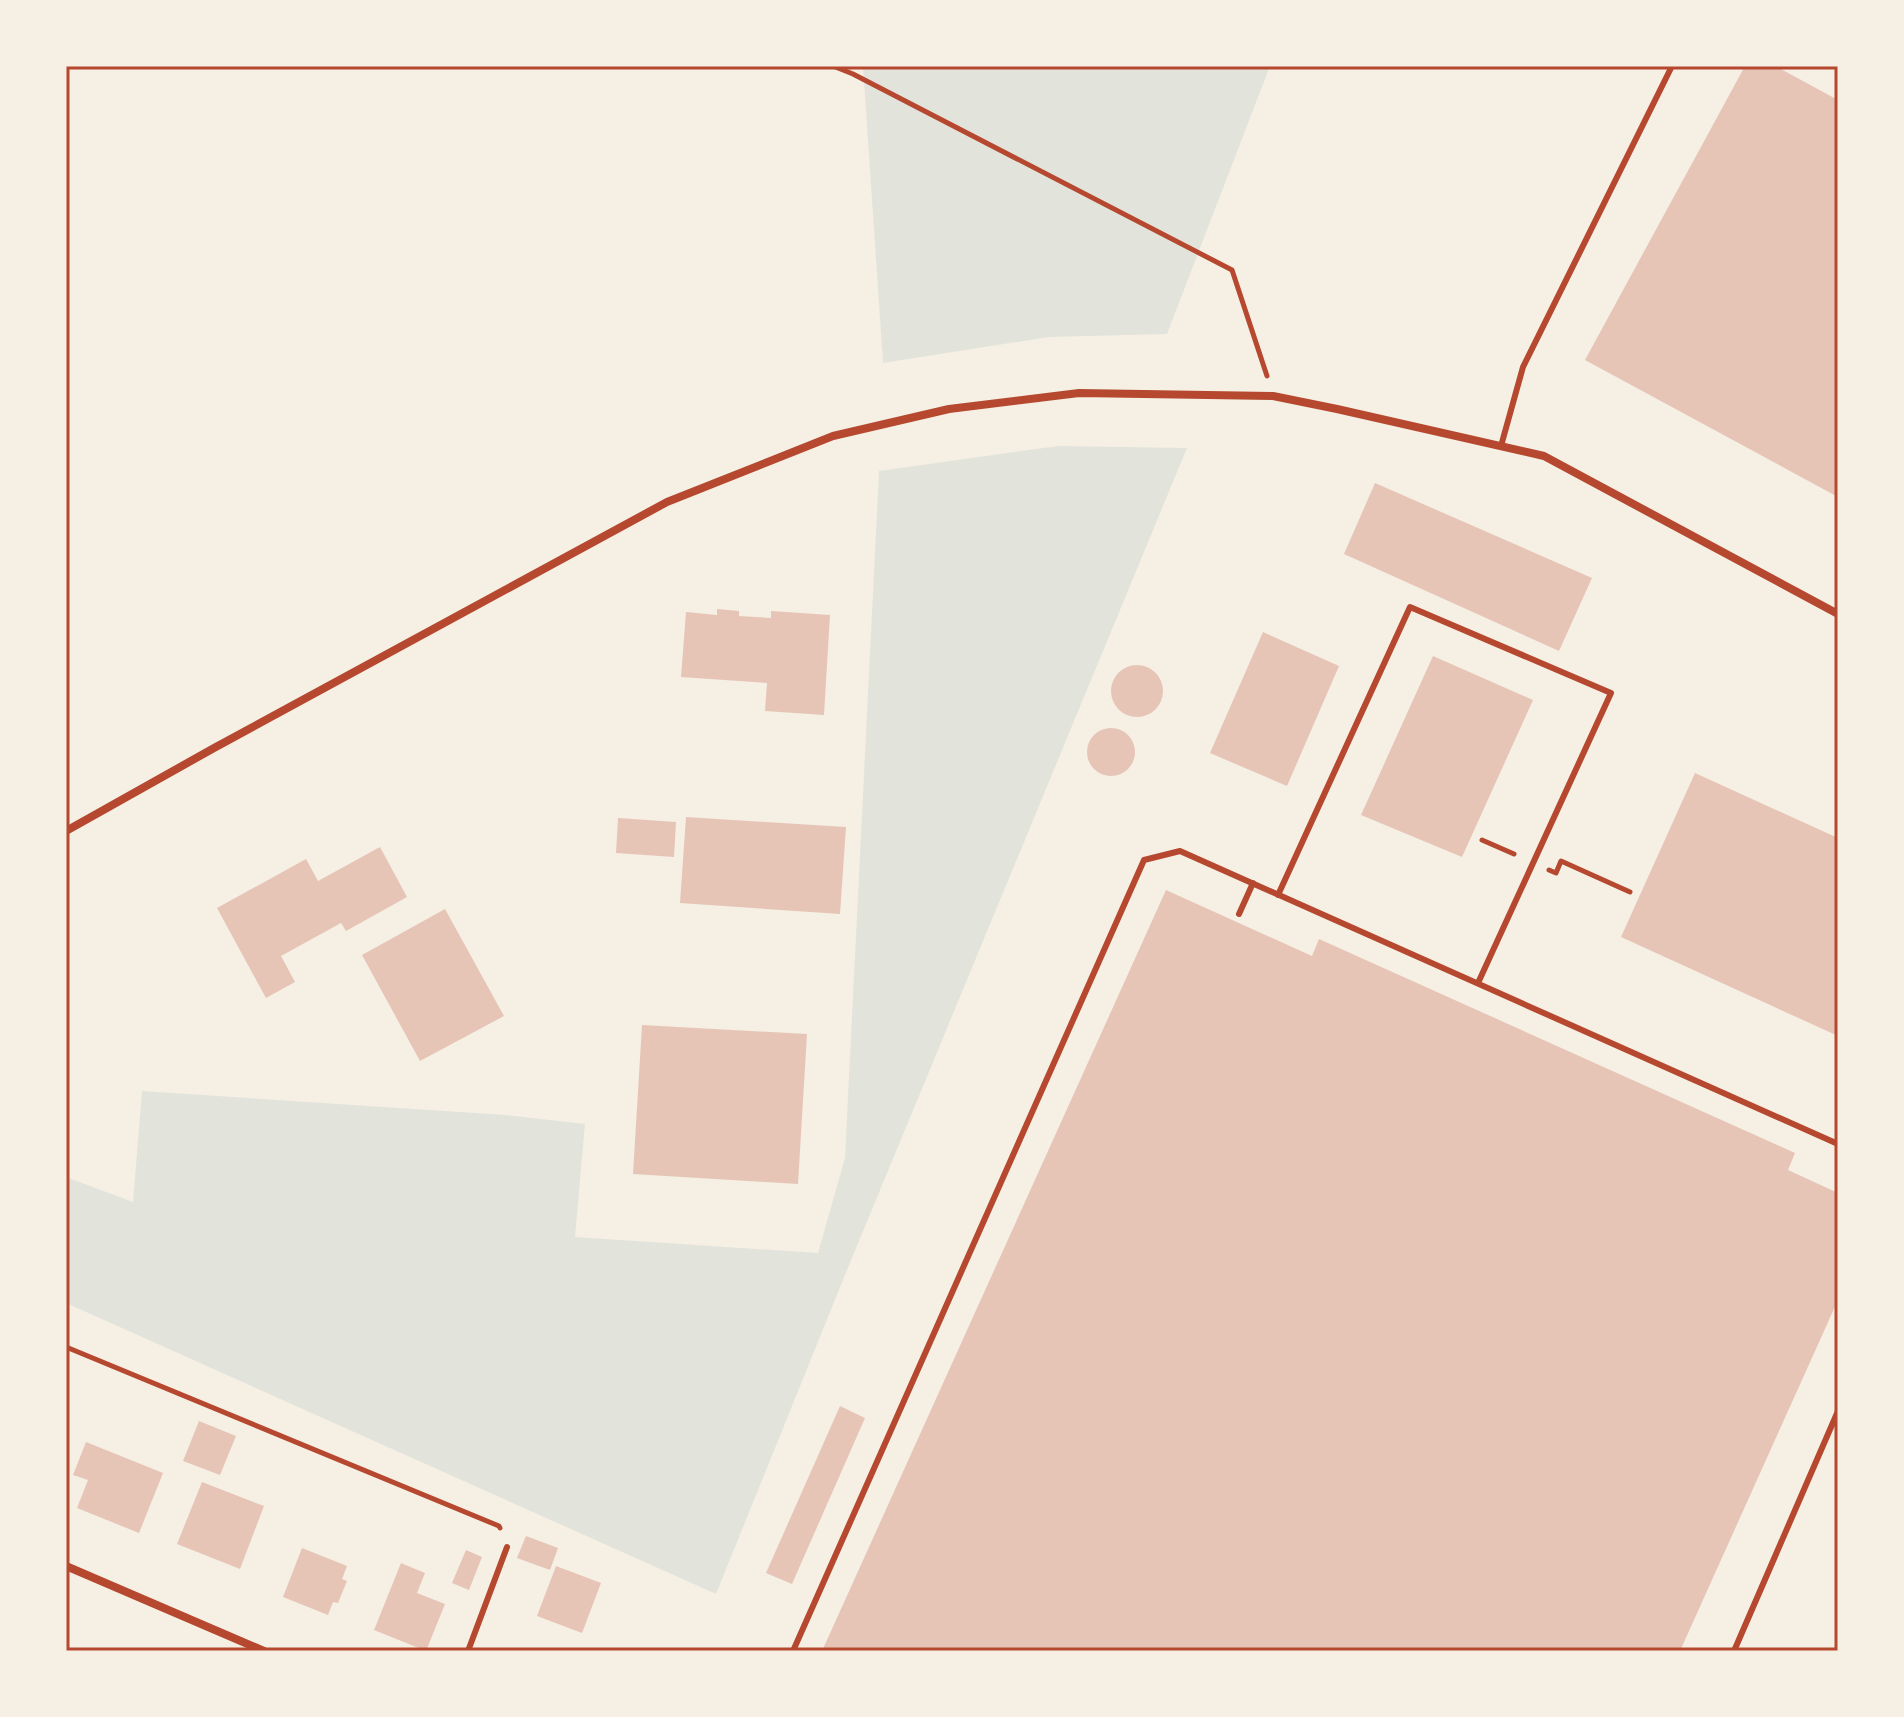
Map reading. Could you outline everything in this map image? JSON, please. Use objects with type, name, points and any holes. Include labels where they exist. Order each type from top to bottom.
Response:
[{"type":"street","points":[[66,831],[667,502],[833,436],[949,409],[1079,393],[1273,396],[1544,456],[1838,614]]},
{"type":"street","points":[[66,1566],[264,1651]]},
{"type":"lane","points":[[1501,446],[1523,367],[1672,66]]},
{"type":"lane","points":[[1278,895],[1410,607],[1611,693],[1478,983]]},
{"type":"lane","points":[[793,1651],[1144,860],[1180,851],[1838,1144]]},
{"type":"lane","points":[[1239,914],[1253,883]]},
{"type":"lane","points":[[1734,1651],[1838,1411]]},
{"type":"lane","points":[[468,1651],[507,1547]]},
{"type":"path","points":[[833,66],[1232,270],[1273,396]]},
{"type":"path","points":[[66,1347],[499,1526],[507,1547]]},
{"type":"shaded area","points":[[863,66],[1270,66],[1167,334],[1049,337],[883,363]]},
{"type":"shaded area","points":[[1058,446],[1187,448],[716,1594],[66,1303],[66,1177],[133,1202],[142,1091],[506,1115],[585,1124],[575,1237],[818,1253],[845,1158],[879,471]]},
{"type":"building","points":[[1745,66],[1775,66],[1838,100],[1838,497],[1585,360]]},
{"type":"building","points":[[1375,483],[1592,578],[1559,651],[1344,554]]},
{"type":"building","points":[[717,609],[739,611],[739,616],[771,618],[771,611],[830,615],[824,715],[765,711],[767,683],[681,677],[686,612],[717,615]]},
{"type":"building","points":[[1263,632],[1339,666],[1287,786],[1210,753]]},
{"type":"building","points":[[1433,656],[1533,700],[1462,857],[1361,815]]},
{"type":"building","points":[[1137,665],[1155,673],[1163,691],[1155,709],[1137,717],[1119,709],[1111,691],[1119,673]]},
{"type":"building","points":[[1111,728],[1128,735],[1135,752],[1128,769],[1111,776],[1094,769],[1087,752],[1094,735]]},
{"type":"building","points":[[1695,773],[1838,838],[1838,1036],[1621,937]]},
{"type":"building","points":[[686,817],[846,827],[840,914],[680,903]]},
{"type":"building","points":[[618,818],[676,822],[674,857],[616,853]]},
{"type":"building","points":[[380,847],[407,897],[346,931],[341,923],[281,956],[295,982],[266,998],[217,908],[306,859],[318,881]]},
{"type":"building","points":[[1166,890],[1312,956],[1319,939],[1795,1153],[1788,1170],[1838,1193],[1838,1300],[1680,1651],[822,1651]]},
{"type":"building","points":[[445,909],[504,1016],[420,1061],[362,955]]},
{"type":"building","points":[[642,1025],[807,1034],[798,1184],[633,1174]]},
{"type":"building","points":[[840,1406],[865,1418],[792,1584],[766,1573]]},
{"type":"building","points":[[199,1421],[236,1436],[220,1475],[183,1461]]},
{"type":"building","points":[[86,1442],[163,1473],[139,1533],[77,1508],[88,1480],[73,1475]]},
{"type":"building","points":[[202,1482],[264,1506],[240,1569],[177,1544]]},
{"type":"building","points":[[526,1536],[558,1548],[550,1570],[517,1558]]},
{"type":"building","points":[[302,1548],[347,1566],[342,1579],[347,1581],[338,1603],[333,1602],[328,1615],[283,1597]]},
{"type":"building","points":[[466,1550],[482,1557],[469,1590],[452,1583]]},
{"type":"building","points":[[401,1563],[425,1573],[417,1593],[445,1604],[426,1651],[374,1630]]},
{"type":"building","points":[[556,1566],[601,1583],[582,1633],[537,1616]]}]
